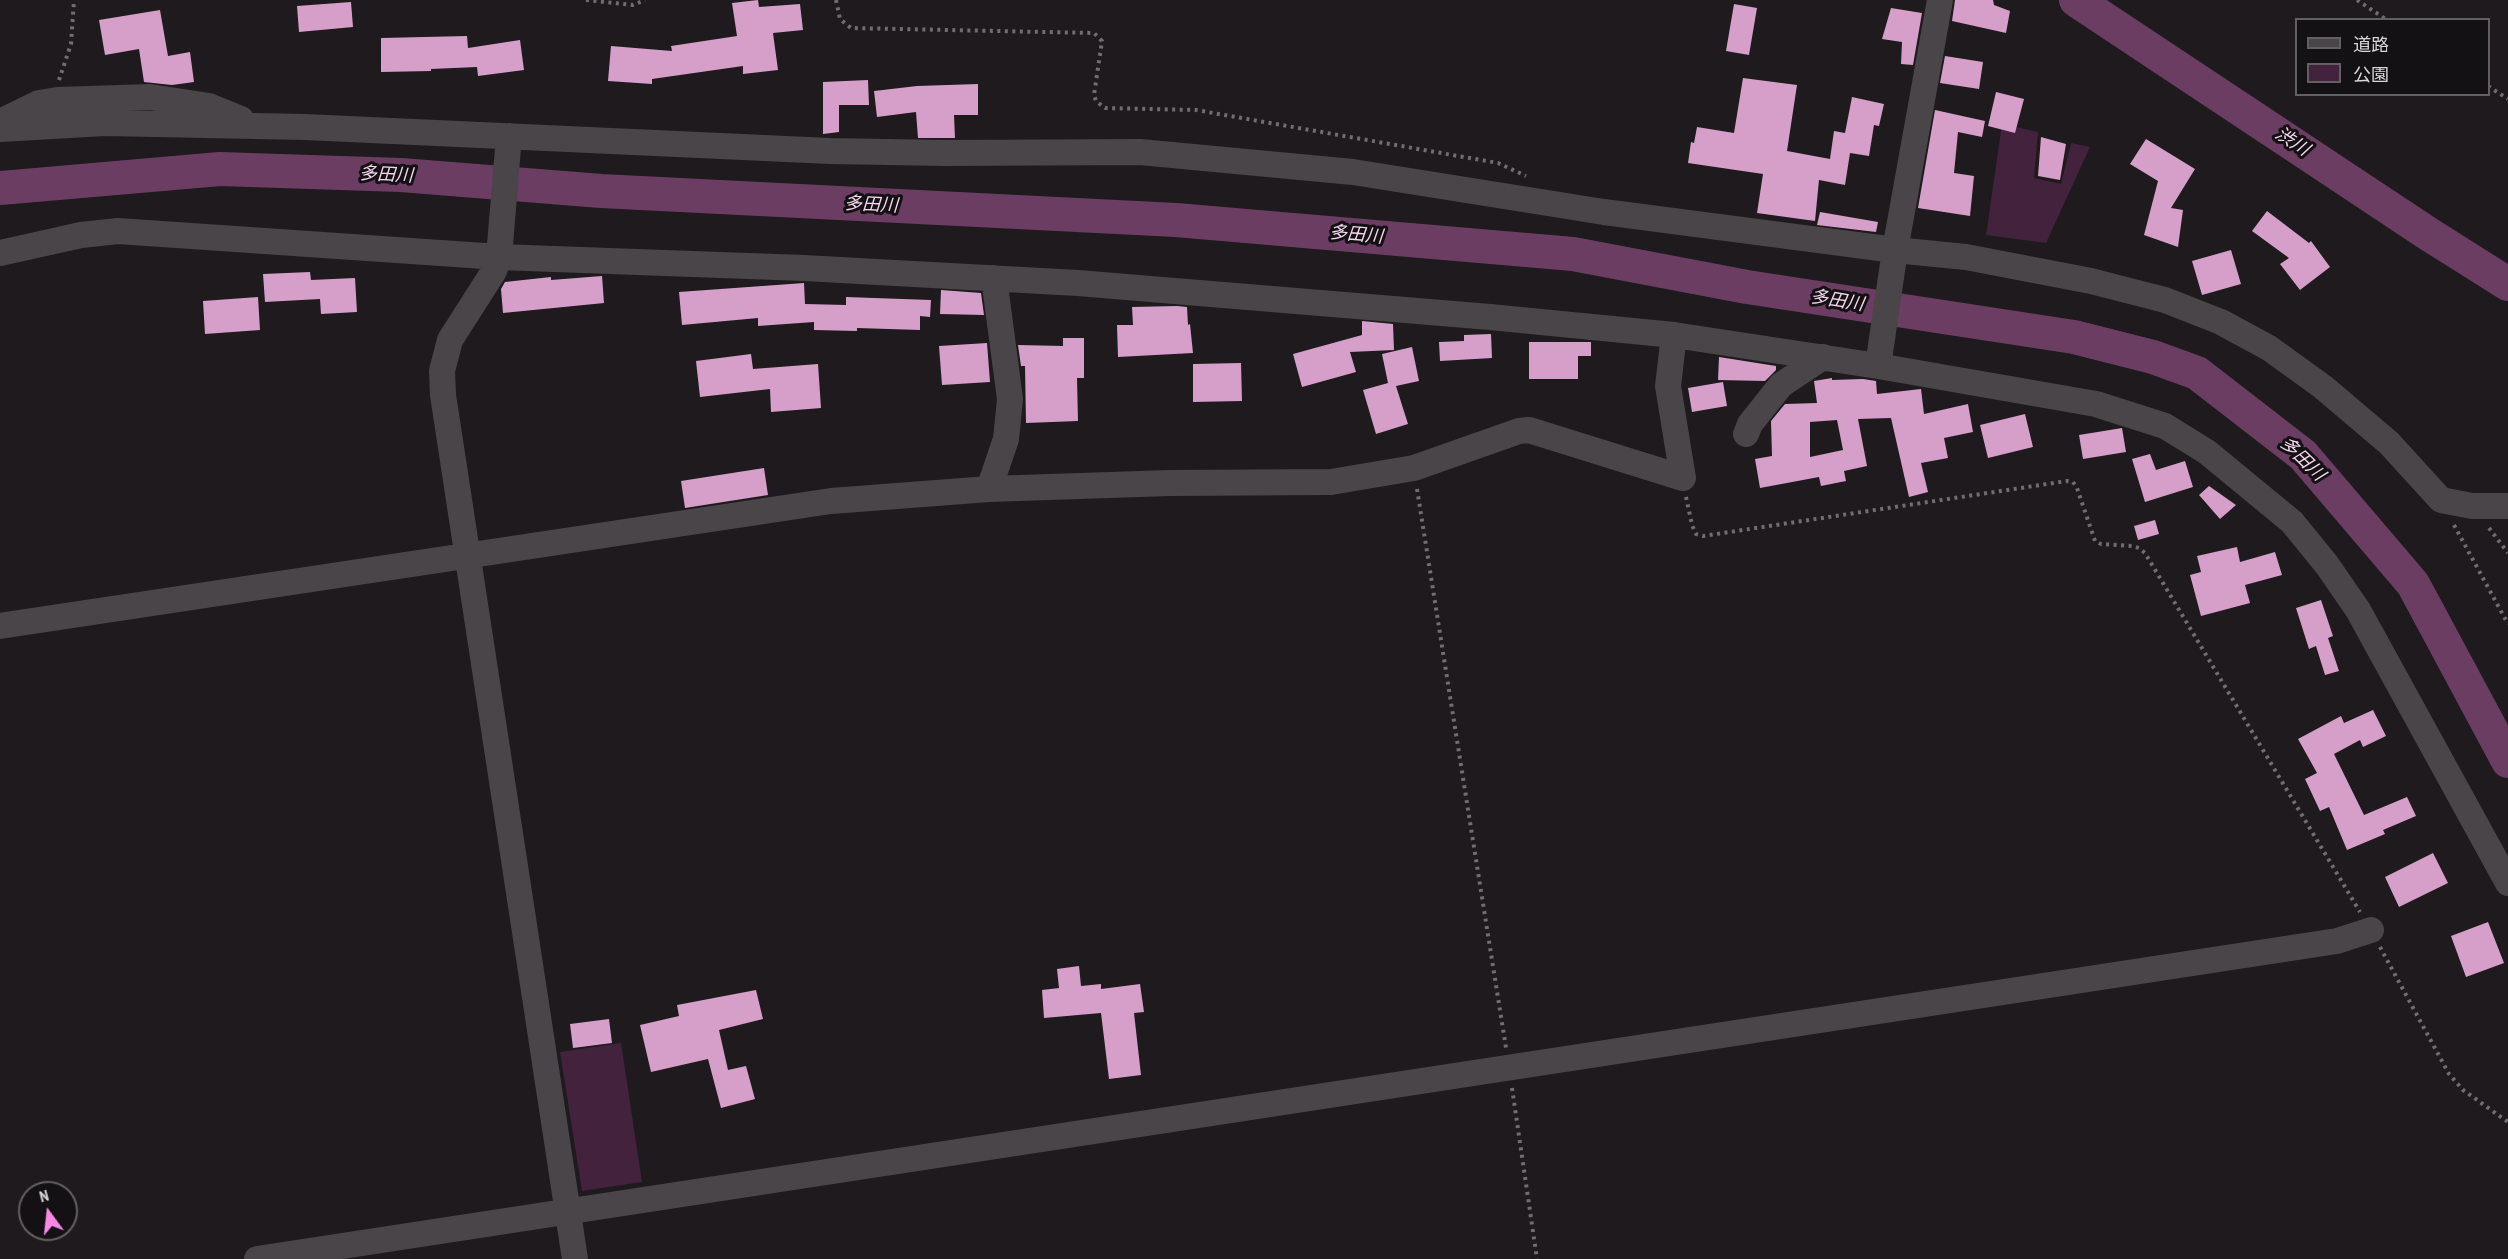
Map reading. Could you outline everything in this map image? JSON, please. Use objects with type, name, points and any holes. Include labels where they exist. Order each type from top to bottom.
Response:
[{"type":"street","points":[[1880,359],[1894,255],[1940,0]]},
{"type":"street","points":[[0,122],[39,103],[57,100],[150,97],[209,106],[259,126]]},
{"type":"street","points":[[0,129],[105,123],[259,126],[509,142],[945,153],[1140,152],[1353,172],[1894,255],[1966,257],[2091,281],[2165,300],[2221,322],[2269,348],[2323,387],[2389,443],[2441,501],[2472,506],[2508,506]]},
{"type":"street","points":[[509,142],[500,251],[494,271],[450,340],[442,371],[443,395],[575,1259]]},
{"type":"street","points":[[0,253],[81,235],[118,231],[994,278],[1490,316],[1674,334],[1823,357],[1880,359],[2096,404],[2165,426],[2207,452],[2256,490],[2292,522],[2327,565],[2358,610],[2508,883]]},
{"type":"street","points":[[989,489],[1006,439],[1010,399],[994,278]]},
{"type":"street","points":[[0,626],[831,501],[989,489],[1170,483],[1331,482],[1414,468],[1529,430],[1683,478],[1668,386],[1674,334]]},
{"type":"street","points":[[1746,434],[1750,424],[1781,385],[1823,357]]},
{"type":"street","points":[[257,1259],[2337,941],[2371,930]]},
{"type":"path","points":[[39,103],[57,85],[71,44],[74,0]]},
{"type":"path","points":[[586,0],[633,5],[645,0]]},
{"type":"path","points":[[836,0],[840,19],[851,28],[1094,33],[1102,41],[1094,94],[1096,101],[1105,108],[1196,110],[1498,163],[1530,178]]},
{"type":"path","points":[[2357,0],[2384,18]]},
{"type":"path","points":[[2490,87],[2508,99]]},
{"type":"path","points":[[1414,468],[1538,1259]]},
{"type":"path","points":[[1683,478],[1692,525],[1696,534],[1703,536],[2067,481],[2073,483],[2077,488],[2095,542],[2132,546],[2145,553],[2371,930],[2449,1074],[2463,1090],[2508,1122]]},
{"type":"path","points":[[2441,501],[2508,624]]},
{"type":"green space","points":[[2002,124],[2038,132],[2034,178],[2061,184],[2071,143],[2090,147],[2046,243],[1986,235]]},
{"type":"green space","points":[[621,1043],[642,1182],[582,1191],[560,1052]]},
{"type":"building","points":[[758,0],[759,7],[800,4],[803,30],[773,33],[778,70],[743,74],[743,66],[652,79],[652,84],[608,81],[611,46],[672,51],[671,46],[737,36],[732,3]]},
{"type":"building","points":[[1955,0],[1993,0],[1994,5],[2010,11],[2006,33],[1952,21]]},
{"type":"building","points":[[351,2],[353,27],[299,32],[297,6]]},
{"type":"building","points":[[1734,4],[1757,8],[1749,55],[1726,51]]},
{"type":"building","points":[[1891,8],[1922,13],[1913,65],[1901,64],[1902,42],[1882,39]]},
{"type":"building","points":[[160,10],[168,56],[190,52],[194,82],[172,85],[144,82],[139,49],[105,55],[99,20]]},
{"type":"building","points":[[467,36],[468,48],[520,40],[524,70],[478,76],[477,67],[381,72],[381,38]]},
{"type":"building","points":[[1945,56],[1983,62],[1979,89],[1940,83]]},
{"type":"building","points":[[1743,78],[1797,85],[1787,151],[1830,159],[1834,131],[1845,133],[1852,97],[1884,104],[1879,126],[1874,125],[1869,156],[1850,153],[1845,185],[1819,180],[1815,221],[1757,213],[1763,174],[1688,163],[1691,142],[1694,143],[1697,127],[1734,133]]},
{"type":"building","points":[[868,80],[869,105],[839,105],[839,132],[823,134],[823,82]]},
{"type":"building","points":[[978,84],[978,115],[954,115],[955,138],[918,138],[916,112],[877,117],[874,91],[917,86]]},
{"type":"building","points":[[1996,92],[2024,99],[2015,133],[1988,126]]},
{"type":"building","points":[[1935,110],[1985,121],[1982,137],[1958,132],[1954,173],[1974,176],[1970,216],[1918,208]]},
{"type":"building","points":[[2041,137],[2066,144],[2060,180],[2038,176]]},
{"type":"building","points":[[2146,139],[2195,169],[2171,208],[2183,210],[2178,247],[2144,235],[2158,181],[2130,164]]},
{"type":"building","points":[[2267,211],[2309,243],[2311,241],[2330,267],[2300,290],[2280,264],[2289,258],[2252,231]]},
{"type":"building","points":[[1820,212],[1878,222],[1876,232],[1817,225]]},
{"type":"building","points":[[2231,250],[2241,284],[2202,295],[2192,261]]},
{"type":"building","points":[[310,272],[311,280],[355,278],[357,312],[321,314],[320,299],[265,302],[263,274]]},
{"type":"building","points":[[602,276],[604,303],[503,313],[501,289],[505,282],[551,277],[551,280]]},
{"type":"building","points":[[804,283],[805,304],[846,305],[846,297],[931,300],[930,317],[920,316],[920,330],[857,328],[857,331],[814,330],[814,322],[758,326],[758,318],[682,325],[679,292]]},
{"type":"building","points":[[941,290],[981,293],[984,315],[940,314]]},
{"type":"building","points":[[258,297],[260,330],[205,334],[203,301]]},
{"type":"building","points":[[1132,307],[1187,307],[1193,353],[1118,357],[1117,325],[1133,325]]},
{"type":"building","points":[[1362,321],[1393,324],[1394,350],[1350,352],[1356,372],[1302,387],[1293,354],[1362,335]]},
{"type":"building","points":[[1491,334],[1492,358],[1440,361],[1439,342],[1464,341],[1464,335]]},
{"type":"building","points":[[1063,338],[1084,338],[1084,378],[1077,378],[1078,421],[1026,423],[1025,366],[1021,366],[1018,345],[1063,346]]},
{"type":"building","points":[[1529,342],[1591,342],[1591,356],[1578,356],[1578,379],[1529,379]]},
{"type":"building","points":[[987,343],[990,382],[942,385],[939,346]]},
{"type":"building","points":[[1412,347],[1419,381],[1396,386],[1408,424],[1376,434],[1363,390],[1388,383],[1382,354]]},
{"type":"building","points":[[751,354],[753,369],[818,364],[821,408],[771,412],[770,389],[700,397],[696,361]]},
{"type":"building","points":[[1719,357],[1776,366],[1776,370],[1765,381],[1718,380]]},
{"type":"building","points":[[1241,363],[1242,401],[1193,402],[1193,364]]},
{"type":"building","points":[[1832,378],[1832,380],[1876,381],[1877,394],[1921,389],[1924,414],[1968,404],[1973,432],[1944,438],[1948,458],[1921,463],[1928,492],[1909,497],[1891,418],[1858,419],[1867,466],[1844,471],[1846,481],[1821,486],[1819,477],[1760,488],[1755,459],[1772,456],[1771,421],[1785,404],[1817,403],[1814,381]],"holes":[[[1837,420],[1843,450],[1810,457],[1810,422]]]},
{"type":"building","points":[[1723,382],[1727,406],[1692,412],[1688,388]]},
{"type":"building","points":[[2025,414],[2033,447],[1988,458],[1980,425]]},
{"type":"building","points":[[2122,428],[2126,452],[2083,459],[2079,435]]},
{"type":"building","points":[[2150,454],[2156,470],[2185,461],[2193,487],[2145,502],[2132,459]]},
{"type":"building","points":[[764,468],[768,495],[685,508],[681,481]]},
{"type":"building","points":[[2209,486],[2236,505],[2220,519],[2199,495]]},
{"type":"building","points":[[2155,520],[2159,534],[2138,540],[2134,526]]},
{"type":"building","points":[[2237,547],[2240,562],[2275,552],[2282,575],[2245,585],[2250,603],[2201,616],[2190,575],[2201,572],[2197,556]]},
{"type":"building","points":[[2321,600],[2333,636],[2328,638],[2339,671],[2325,675],[2316,646],[2309,649],[2296,608]]},
{"type":"building","points":[[2373,710],[2386,736],[2363,747],[2360,740],[2334,754],[2364,815],[2407,797],[2416,816],[2383,830],[2385,834],[2347,850],[2329,807],[2320,811],[2305,779],[2317,773],[2298,739],[2341,716],[2344,723]]},
{"type":"building","points":[[2433,853],[2448,883],[2399,907],[2385,877]]},
{"type":"building","points":[[2488,922],[2504,963],[2466,977],[2451,936]]},
{"type":"building","points":[[1079,966],[1081,986],[1101,984],[1101,989],[1140,984],[1144,1012],[1134,1013],[1141,1075],[1109,1079],[1101,1013],[1044,1018],[1042,990],[1059,988],[1057,969]]},
{"type":"building","points":[[756,990],[763,1019],[719,1030],[728,1070],[746,1066],[755,1099],[721,1108],[708,1059],[651,1072],[640,1025],[679,1016],[677,1005]]},
{"type":"building","points":[[609,1019],[612,1043],[573,1048],[570,1024]]},
{"type":"waterway","name":"渋川","points":[[2076,0],[2427,233],[2508,284]]},
{"type":"waterway","name":"多田川","points":[[0,188],[220,169],[401,175],[601,191],[1176,220],[1573,254],[1747,287],[2074,337],[2153,357],[2197,373],[2303,455],[2413,584],[2508,761]]}]
